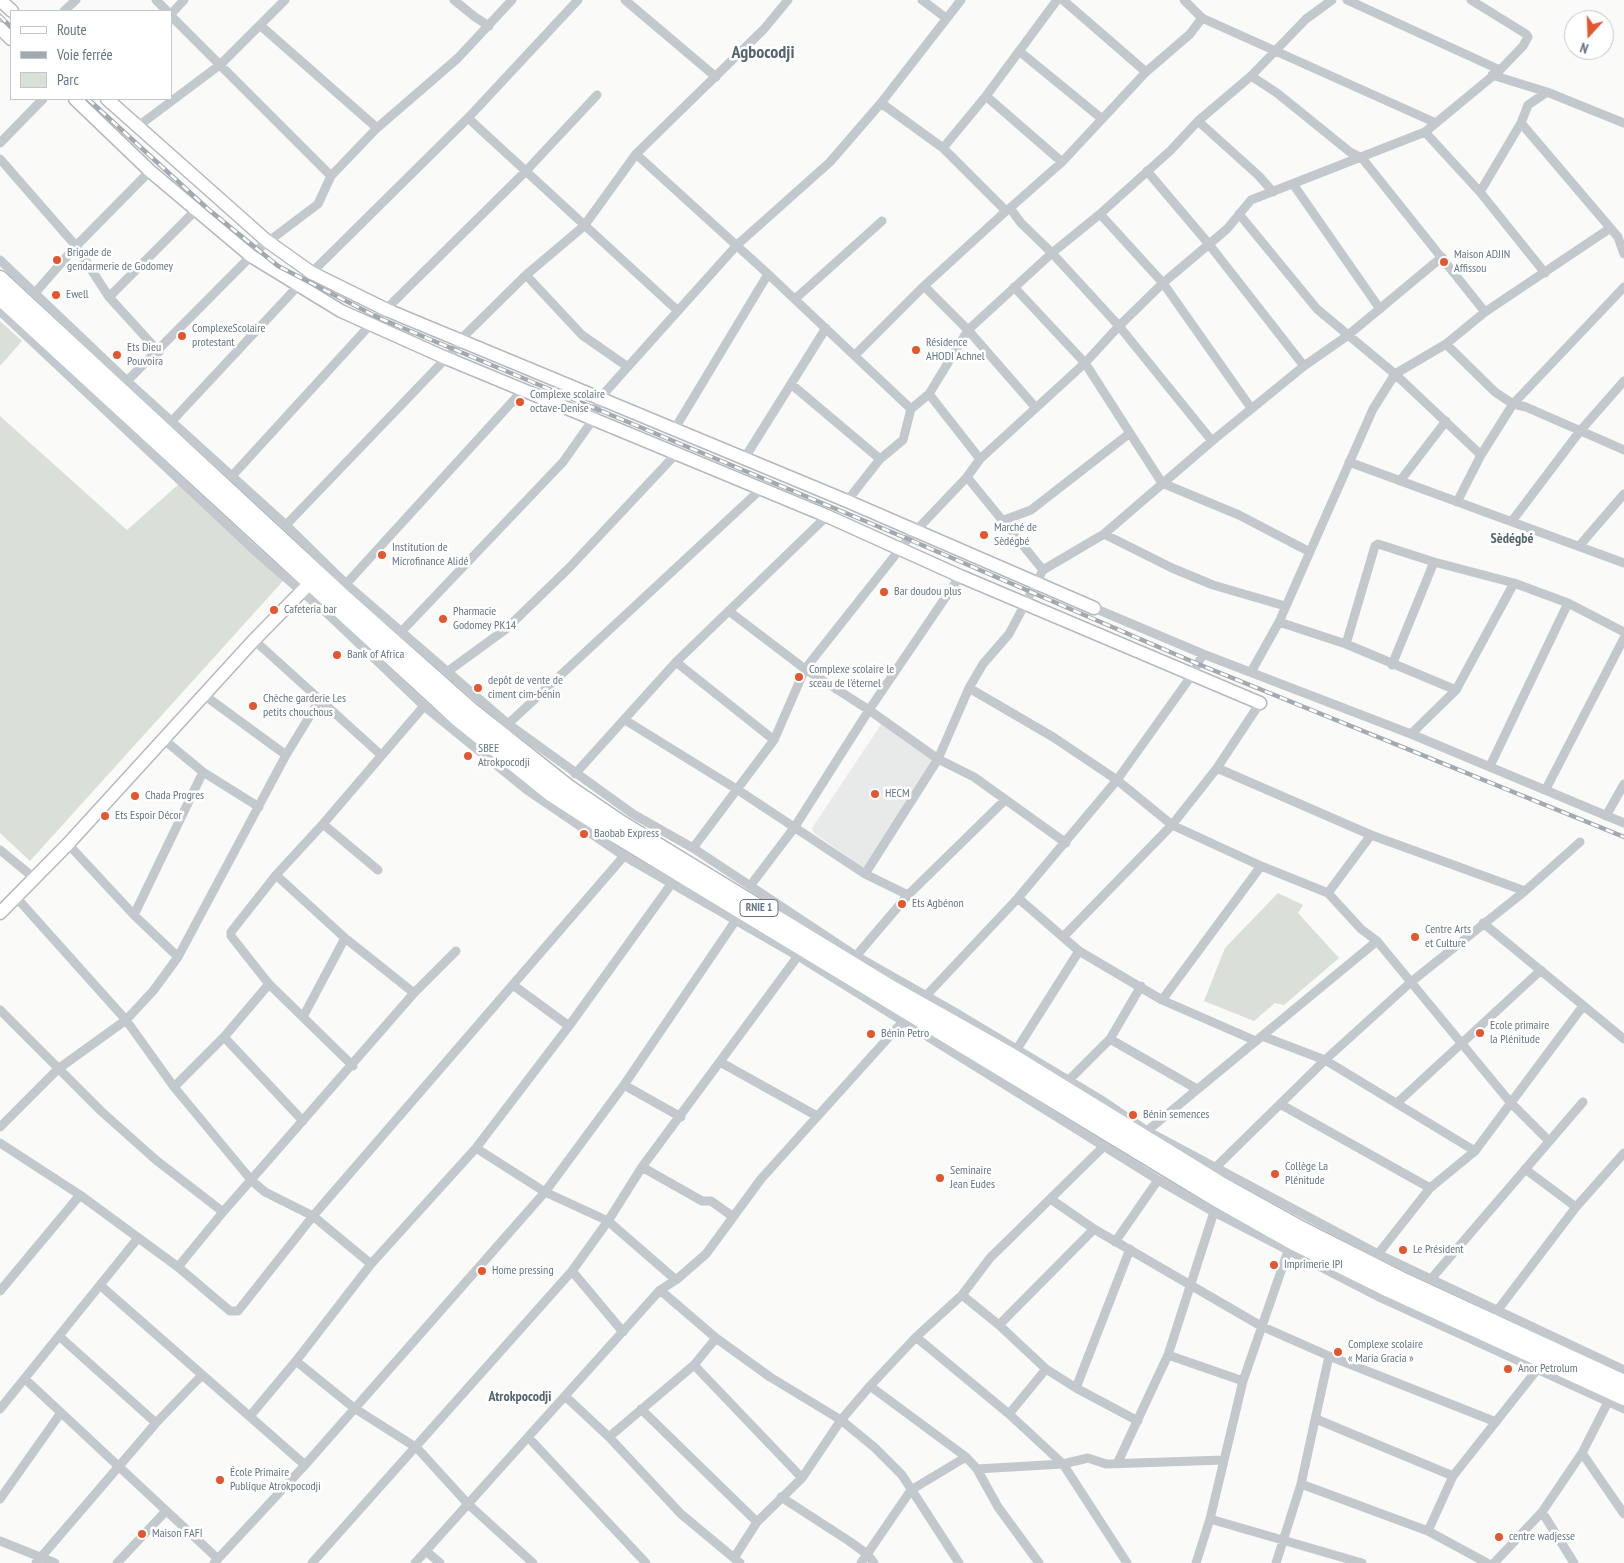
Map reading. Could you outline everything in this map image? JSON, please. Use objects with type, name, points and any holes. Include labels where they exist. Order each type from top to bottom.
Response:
[{"type":"highway","name":"RNIE 1","points":[[0,280],[345,598],[470,710],[540,767],[620,823],[1130,1147],[1294,1242],[1425,1306],[1624,1398]]},
{"type":"highway","name":"RNIE 1","points":[[0,297],[306,587],[459,719],[551,793],[613,833],[914,1008],[1010,1056],[1221,1186],[1302,1230],[1442,1300],[1624,1383]]},
{"type":"main road","points":[[0,0],[11,10]]},
{"type":"main road","points":[[0,28],[10,38]]},
{"type":"main road","points":[[76,100],[150,171],[251,256],[341,311],[592,420],[827,516],[960,576],[1260,703]]},
{"type":"main road","points":[[107,100],[268,241],[312,273],[387,310],[847,501],[1094,608]]},
{"type":"main road","points":[[0,913],[33,877],[68,844],[254,640],[306,587]]},
{"type":"street","points":[[65,10],[76,0]]},
{"type":"street","points":[[156,0],[166,10]]},
{"type":"street","points":[[172,14],[184,0]]},
{"type":"street","points":[[137,127],[221,64],[285,0]]},
{"type":"street","points":[[454,0],[474,17],[489,26]]},
{"type":"street","points":[[127,381],[159,352],[251,256],[318,204],[331,176],[377,128],[458,58],[512,0]]},
{"type":"street","points":[[172,421],[298,286],[468,118],[578,0]]},
{"type":"street","points":[[625,0],[716,77]]},
{"type":"street","points":[[286,525],[446,358],[460,340],[526,275],[584,226],[636,154],[764,30],[788,0]]},
{"type":"street","points":[[922,0],[946,18]]},
{"type":"street","points":[[401,632],[551,476],[592,420],[599,399],[736,245],[830,162],[881,103],[961,0]]},
{"type":"street","points":[[943,148],[986,96],[1057,0]]},
{"type":"street","points":[[1063,0],[1146,72]]},
{"type":"street","points":[[1184,0],[1202,18],[1273,52],[1436,123]]},
{"type":"street","points":[[847,501],[880,459],[903,440],[911,409],[929,394],[968,330],[1052,253],[1100,214],[1171,150],[1198,121],[1251,76],[1306,19],[1332,0]]},
{"type":"street","points":[[1346,0],[1496,72],[1624,123]]},
{"type":"street","points":[[693,848],[774,740],[805,669],[915,531],[967,476],[980,459],[1085,364],[1119,326],[1163,283],[1208,243],[1227,229],[1252,200],[1425,132],[1496,72],[1528,37],[1471,0]]},
{"type":"street","points":[[172,16],[331,176]]},
{"type":"street","points":[[855,355],[924,286],[1062,162],[1101,118],[1146,72],[1190,34],[1202,18]]},
{"type":"street","points":[[261,26],[377,128]]},
{"type":"street","points":[[1019,51],[1101,118]]},
{"type":"street","points":[[1251,76],[1277,93],[1350,152],[1362,158],[1485,312]]},
{"type":"street","points":[[1480,192],[1521,123],[1528,105],[1548,92]]},
{"type":"street","points":[[232,476],[371,324],[525,172],[596,95]]},
{"type":"street","points":[[986,96],[1062,162]]},
{"type":"street","points":[[0,143],[42,100]]},
{"type":"street","points":[[881,103],[943,148],[1052,253],[1119,326],[1212,441]]},
{"type":"street","points":[[468,118],[678,311]]},
{"type":"street","points":[[1198,121],[1259,176],[1273,192]]},
{"type":"street","points":[[1521,123],[1609,229],[1621,236],[1624,254]]},
{"type":"street","points":[[1425,132],[1480,192],[1545,273]]},
{"type":"street","points":[[636,154],[795,299],[911,409]]},
{"type":"street","points":[[0,160],[76,246],[109,297],[159,352]]},
{"type":"street","points":[[35,293],[76,246],[150,171]]},
{"type":"street","points":[[1147,171],[1208,243],[1304,366]]},
{"type":"street","points":[[1293,184],[1380,310]]},
{"type":"street","points":[[109,297],[196,210]]},
{"type":"street","points":[[1100,214],[1163,283],[1251,408]]},
{"type":"street","points":[[1239,214],[1317,309],[1347,336],[1395,374],[1481,455]]},
{"type":"street","points":[[795,299],[882,221]]},
{"type":"street","points":[[1251,672],[1278,622],[1308,551],[1382,393],[1395,374],[1446,344],[1485,312],[1609,229]]},
{"type":"street","points":[[865,874],[938,760],[969,688],[983,664],[1008,634],[1043,570],[1104,534],[1251,408],[1380,310],[1442,257]]},
{"type":"street","points":[[0,260],[127,381],[286,525],[346,584],[508,724],[576,774],[633,814],[693,848],[856,956],[914,1008],[1104,1146],[1158,1180],[1288,1251],[1536,1371],[1624,1409]]},
{"type":"street","points":[[674,430],[768,274]]},
{"type":"street","points":[[526,275],[582,335],[628,367]]},
{"type":"street","points":[[924,286],[968,330],[1036,408]]},
{"type":"street","points":[[1014,287],[1085,364],[1162,483],[1239,515],[1308,551]]},
{"type":"street","points":[[1457,502],[1481,455],[1512,404],[1624,287]]},
{"type":"street","points":[[0,311],[254,550],[306,587],[424,706],[527,790],[624,856],[798,956],[914,1008],[1017,1049],[1069,1080],[1147,1131],[1309,1219],[1378,1254],[1624,1370]]},
{"type":"street","points":[[744,459],[826,328]]},
{"type":"street","points":[[1446,344],[1495,392],[1512,404],[1526,407],[1624,450]]},
{"type":"street","points":[[1512,521],[1580,431],[1624,381]]},
{"type":"street","points":[[791,384],[880,459]]},
{"type":"street","points":[[346,584],[523,390]]},
{"type":"street","points":[[929,394],[980,459]]},
{"type":"street","points":[[1400,481],[1446,421]]},
{"type":"street","points":[[1004,520],[1032,510],[1130,433]]},
{"type":"street","points":[[447,672],[506,629],[569,568],[676,454]]},
{"type":"street","points":[[1349,462],[1580,545],[1624,563]]},
{"type":"street","points":[[967,476],[1043,570]]},
{"type":"street","points":[[508,724],[761,489]]},
{"type":"street","points":[[1580,545],[1624,494]]},
{"type":"street","points":[[576,774],[676,662],[730,612],[827,516]]},
{"type":"street","points":[[1104,534],[1172,568],[1205,582],[1285,606]]},
{"type":"street","points":[[1346,644],[1375,546],[1381,544],[1434,562],[1514,583],[1568,603],[1624,632]]},
{"type":"street","points":[[1392,664],[1434,562]]},
{"type":"street","points":[[750,886],[794,828],[869,710],[960,576]]},
{"type":"street","points":[[1411,734],[1456,690],[1514,583]]},
{"type":"street","points":[[1490,766],[1568,603]]},
{"type":"street","points":[[1094,608],[1203,654],[1490,766],[1624,823]]},
{"type":"street","points":[[730,612],[805,669],[869,710],[938,760],[974,777],[1066,843]]},
{"type":"street","points":[[1278,622],[1346,644],[1456,690]]},
{"type":"street","points":[[1546,789],[1624,638]]},
{"type":"street","points":[[254,640],[319,701],[381,755]]},
{"type":"street","points":[[415,1563],[660,1290],[676,1280],[706,1254],[760,1179],[914,1008],[1018,898],[1066,843],[1117,780],[1192,675],[1203,654]]},
{"type":"street","points":[[676,662],[774,740]]},
{"type":"street","points":[[969,688],[1053,736],[1117,780],[1172,825],[1261,866],[1328,893],[1361,929],[1377,941],[1510,1102],[1549,1141]]},
{"type":"street","points":[[204,695],[286,755]]},
{"type":"street","points":[[0,1127],[58,1069],[126,1020],[153,991],[178,956],[286,755],[319,701]]},
{"type":"street","points":[[1064,936],[1172,825],[1217,768],[1260,703]]},
{"type":"street","points":[[353,1066],[304,1015],[269,984],[231,936],[231,932],[276,875],[323,824],[424,706]]},
{"type":"street","points":[[625,720],[738,790],[865,874],[908,896]]},
{"type":"street","points":[[163,740],[203,772],[259,807]]},
{"type":"street","points":[[1217,768],[1371,835],[1525,891]]},
{"type":"street","points":[[134,914],[203,772]]},
{"type":"street","points":[[1606,816],[1624,784]]},
{"type":"street","points":[[856,956],[908,896],[1005,800]]},
{"type":"street","points":[[323,824],[378,870]]},
{"type":"street","points":[[1328,893],[1371,835]]},
{"type":"street","points":[[1216,1167],[1325,1060],[1412,982],[1483,922],[1525,891],[1580,842]]},
{"type":"street","points":[[68,844],[134,914],[178,956]]},
{"type":"street","points":[[0,850],[33,877]]},
{"type":"street","points":[[0,1143],[80,1195],[178,1268],[230,1311],[238,1312],[313,1216],[624,856]]},
{"type":"street","points":[[1162,1000],[1261,866]]},
{"type":"street","points":[[276,875],[345,938],[414,993]]},
{"type":"street","points":[[250,1416],[296,1361],[371,1264],[476,1148],[569,1026],[672,882]]},
{"type":"street","points":[[15,896],[126,1020],[174,1087],[252,1181],[266,1192],[313,1216],[371,1264]]},
{"type":"street","points":[[1018,898],[1079,951],[1162,1000],[1259,1038],[1325,1060],[1475,1151]]},
{"type":"street","points":[[25,1379],[216,1561],[305,1465],[544,1192],[624,1085],[736,920]]},
{"type":"street","points":[[1483,922],[1624,1039]]},
{"type":"street","points":[[304,1015],[345,938]]},
{"type":"street","points":[[1147,1131],[1377,941]]},
{"type":"street","points":[[178,1268],[223,1212],[353,1066],[414,993],[456,951]]},
{"type":"street","points":[[1017,1049],[1079,951]]},
{"type":"street","points":[[312,1563],[417,1448],[572,1271],[608,1221],[642,1167],[681,1117],[798,956]]},
{"type":"street","points":[[1397,1103],[1541,970]]},
{"type":"street","points":[[174,1087],[224,1037],[269,984]]},
{"type":"street","points":[[513,985],[569,1026]]},
{"type":"street","points":[[1069,1080],[1110,1038],[1141,986]]},
{"type":"street","points":[[1378,1254],[1430,1188],[1475,1151],[1584,1006]]},
{"type":"street","points":[[0,1010],[3,1021],[58,1069],[102,1112],[156,1160],[223,1212]]},
{"type":"street","points":[[224,1037],[303,1121]]},
{"type":"street","points":[[1110,1038],[1198,1089]]},
{"type":"street","points":[[720,1062],[817,1116]]},
{"type":"street","points":[[624,1085],[681,1117]]},
{"type":"street","points":[[1431,1279],[1583,1102]]},
{"type":"street","points":[[1280,1104],[1430,1188]]},
{"type":"street","points":[[565,1396],[609,1437],[682,1514],[737,1560],[757,1522],[802,1478],[841,1420],[870,1386],[916,1337],[962,1294],[990,1258],[1052,1200],[1104,1146]]},
{"type":"street","points":[[476,1148],[544,1192],[608,1221],[676,1280]]},
{"type":"street","points":[[1497,1311],[1576,1207],[1624,1153]]},
{"type":"street","points":[[642,1167],[702,1201],[711,1201],[732,1216]]},
{"type":"street","points":[[1525,1169],[1576,1207]]},
{"type":"street","points":[[1115,1242],[1158,1180]]},
{"type":"street","points":[[0,1291],[80,1195]]},
{"type":"street","points":[[1052,1200],[1115,1242],[1261,1326],[1329,1356],[1496,1422]]},
{"type":"street","points":[[1117,1464],[1168,1355],[1214,1212]]},
{"type":"street","points":[[998,1325],[1094,1229]]},
{"type":"street","points":[[0,1409],[138,1238]]},
{"type":"street","points":[[1076,1388],[1130,1249]]},
{"type":"street","points":[[1196,1563],[1210,1519],[1242,1382],[1288,1251]]},
{"type":"street","points":[[572,1271],[623,1332]]},
{"type":"street","points":[[101,1286],[305,1465]]},
{"type":"street","points":[[660,1290],[716,1338],[770,1377],[841,1420],[888,1460],[911,1490],[959,1563]]},
{"type":"street","points":[[962,1294],[1046,1369],[1076,1388],[1138,1421]]},
{"type":"street","points":[[59,1336],[156,1423]]},
{"type":"street","points":[[916,1337],[1009,1414],[1063,1464],[1127,1563]]},
{"type":"street","points":[[609,1437],[694,1365],[716,1338]]},
{"type":"street","points":[[1168,1355],[1242,1382]]},
{"type":"street","points":[[1276,1563],[1301,1484],[1329,1356]]},
{"type":"street","points":[[296,1361],[354,1408],[417,1448],[468,1504],[533,1563]]},
{"type":"street","points":[[694,1365],[802,1478]]},
{"type":"street","points":[[1009,1414],[1046,1369]]},
{"type":"street","points":[[1428,1531],[1453,1476],[1536,1371]]},
{"type":"street","points":[[38,1560],[156,1423],[202,1375]]},
{"type":"street","points":[[870,1386],[966,1458],[977,1469],[998,1507],[1039,1563]]},
{"type":"street","points":[[1494,1563],[1542,1512],[1582,1453],[1608,1402]]},
{"type":"street","points":[[641,1409],[757,1522]]},
{"type":"street","points":[[0,1499],[60,1414]]},
{"type":"street","points":[[1316,1419],[1453,1476]]},
{"type":"street","points":[[528,1438],[646,1563]]},
{"type":"street","points":[[1582,1453],[1624,1514]]},
{"type":"street","points":[[861,1563],[911,1490],[966,1458]]},
{"type":"street","points":[[977,1469],[1063,1464],[1088,1458],[1106,1464],[1224,1460]]},
{"type":"street","points":[[1301,1484],[1428,1531],[1486,1563]]},
{"type":"street","points":[[780,1498],[867,1554],[874,1563]]},
{"type":"street","points":[[117,1563],[165,1512]]},
{"type":"street","points":[[1542,1512],[1574,1563]]},
{"type":"street","points":[[1210,1519],[1362,1563]]},
{"type":"street","points":[[0,1541],[38,1560],[55,1563]]},
{"type":"street","points":[[426,1551],[440,1563]]},
{"type":"shaded area","name":"HECM","points":[[882,723],[933,754],[934,763],[865,867],[862,867],[814,833],[812,828]]},
{"type":"green space","points":[[0,321],[22,341],[0,366]]},
{"type":"green space","points":[[0,416],[127,530],[180,483],[283,581],[30,861],[0,833]]},
{"type":"green space","points":[[1278,893],[1303,905],[1298,913],[1339,958],[1284,1005],[1275,1003],[1254,1021],[1204,1001],[1225,948]]},
{"type":"railway","points":[[0,16],[10,26]]},
{"type":"railway","points":[[89,100],[208,209],[278,266],[379,318],[908,539],[1198,664],[1624,837]]},
{"type":"place","name":"Brigade de gendarmerie de Godomey","points":[[57,260]]},
{"type":"place","name":"Maison ADJIN Affissou","points":[[1444,262]]},
{"type":"place","name":"Ewell","points":[[56,295]]},
{"type":"place","name":"ComplexeScolaire protestant","points":[[182,336]]},
{"type":"place","name":"Résidence AHODI Achnel","points":[[916,350]]},
{"type":"place","name":"Ets Dieu Pouvoira","points":[[117,355]]},
{"type":"place","name":"Complexe scolaire octave-Denise","points":[[520,402]]},
{"type":"place","name":"Marché de Sèdégbé","points":[[984,535]]},
{"type":"place","name":"Institution de Microfinance Alidé","points":[[382,555]]},
{"type":"place","name":"Bar doudou plus","points":[[884,592]]},
{"type":"place","name":"Cafeteria bar","points":[[274,610]]},
{"type":"place","name":"Pharmacie Godomey PK14","points":[[443,619]]},
{"type":"place","name":"Bank of Africa","points":[[337,655]]},
{"type":"place","name":"Complexe scolaire le sceau de l'éternel","points":[[799,677]]},
{"type":"place","name":"depôt de vente de ciment cim-bénin","points":[[478,688]]},
{"type":"place","name":"Chèche garderie Les petits chouchous","points":[[253,706]]},
{"type":"place","name":"SBEE Atrokpocodji","points":[[468,756]]},
{"type":"place","name":"HECM","points":[[875,794]]},
{"type":"place","name":"Chada Progres","points":[[135,796]]},
{"type":"place","name":"Ets Espoir Décor","points":[[105,816]]},
{"type":"place","name":"Baobab Express","points":[[584,834]]},
{"type":"place","name":"Ets Agbénon","points":[[902,904]]},
{"type":"place","name":"Centre Arts et Culture","points":[[1415,937]]},
{"type":"place","name":"Ecole primaire la Plénitude","points":[[1480,1033]]},
{"type":"place","name":"Bénin Petro","points":[[871,1034]]},
{"type":"place","name":"Bénin semences","points":[[1133,1115]]},
{"type":"place","name":"Collège La Plénitude","points":[[1275,1174]]},
{"type":"place","name":"Seminaire Jean Eudes","points":[[940,1178]]},
{"type":"place","name":"Le Président","points":[[1403,1250]]},
{"type":"place","name":"Imprimerie IPI","points":[[1274,1265]]},
{"type":"place","name":"Home pressing","points":[[482,1271]]},
{"type":"place","name":"Complexe scolaire « Maria Gracia »","points":[[1338,1352]]},
{"type":"place","name":"Anor Petrolum","points":[[1508,1369]]},
{"type":"place","name":"École Primaire Publique Atrokpocodji","points":[[220,1480]]},
{"type":"place","name":"Maison FAFI","points":[[142,1534]]},
{"type":"place","name":"centre wadjesse","points":[[1499,1537]]},
{"type":"district","name":"Agbocodji","points":[[763,53]]},
{"type":"district","name":"Sèdégbé","points":[[1512,539]]},
{"type":"district","name":"Atrokpocodji","points":[[520,1397]]}]
